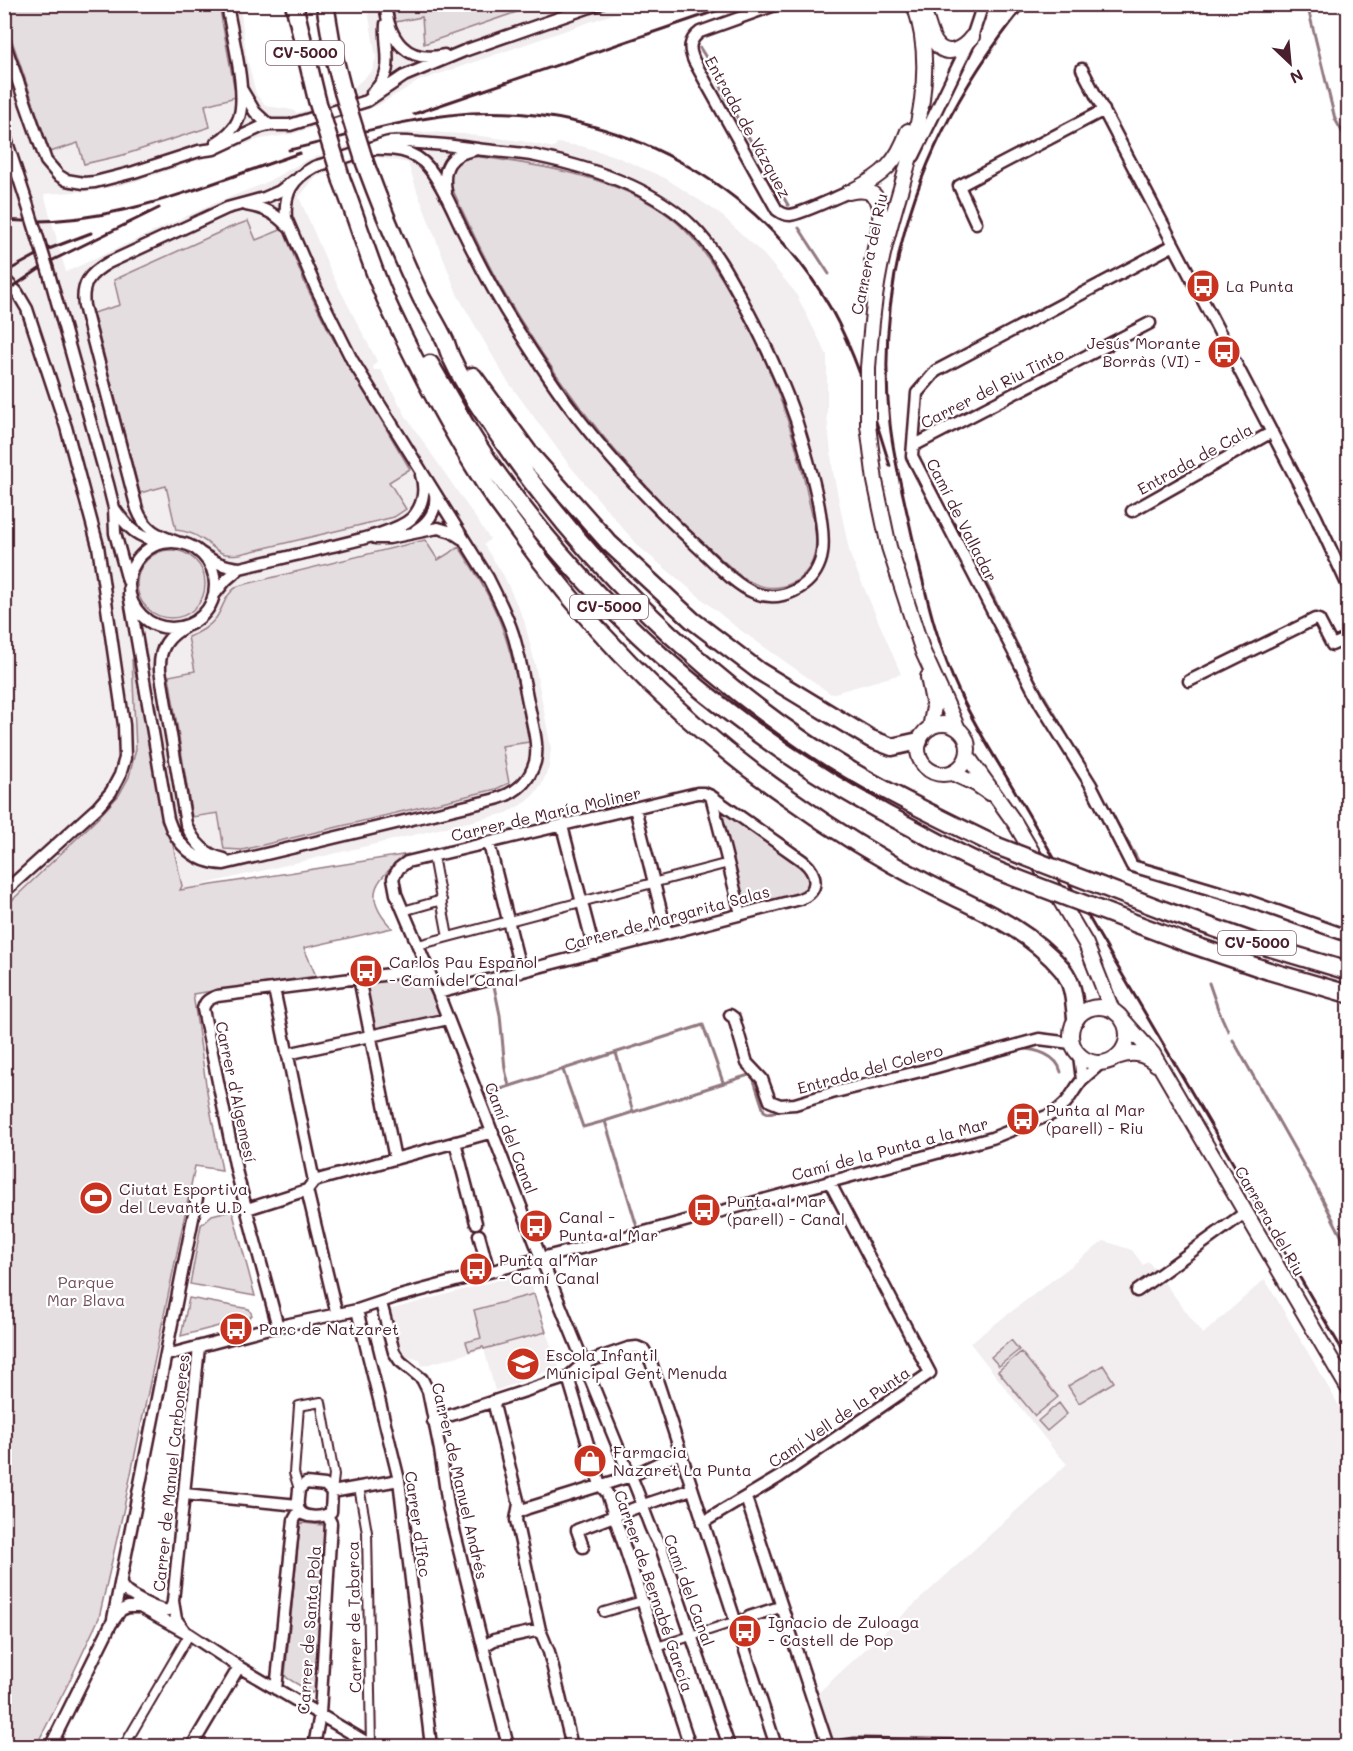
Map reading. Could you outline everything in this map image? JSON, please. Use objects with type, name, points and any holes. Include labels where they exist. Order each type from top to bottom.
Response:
[{"type":"highway","name":"CV-5000","points":[[294,4],[317,100],[345,187],[398,307],[461,418],[499,476],[554,546],[608,606],[670,665],[734,717],[801,765],[873,808],[984,866],[1184,942],[1269,971],[1348,994]]},
{"type":"highway","name":"CV-5000","points":[[325,4],[334,57],[343,92],[401,255],[446,343],[452,361],[517,462],[570,530],[625,590],[683,646],[748,700],[807,743],[885,790],[997,846],[1166,911],[1271,948],[1348,971]]},
{"type":"highway","points":[[345,187],[390,310],[451,427],[486,486],[533,551],[600,634],[661,695],[705,733],[789,798],[875,854],[997,917],[1025,934],[1063,970],[1070,980],[1082,1014]]},
{"type":"highway","points":[[446,343],[460,358],[529,453],[609,543],[692,620],[759,671],[871,740],[892,747],[925,734]]},
{"type":"street","points":[[200,151],[222,139],[236,125],[240,115],[241,87],[227,4]]},
{"type":"street","points":[[564,16],[579,4]]},
{"type":"street","points":[[4,42],[46,161],[58,175],[66,180],[84,183],[134,172],[221,146],[254,129],[269,125],[290,125],[355,105],[374,98],[404,76],[464,51],[599,4]]},
{"type":"street","name":"Entrada de Vázquez","points":[[777,4],[700,32],[691,41],[689,46],[691,54],[780,213],[795,214],[849,192]]},
{"type":"street","points":[[916,4],[925,15],[934,41],[940,48],[957,51],[965,47],[972,37]]},
{"type":"street","name":"Carrera del Riu","points":[[916,4],[923,39],[925,78],[916,129],[882,256],[872,311],[868,368],[868,424],[881,515],[899,582],[922,652],[934,707],[925,734]]},
{"type":"street","points":[[903,178],[972,37],[983,4]]},
{"type":"street","points":[[386,8],[396,40],[413,54],[433,58],[464,51]]},
{"type":"street","points":[[355,105],[375,91],[386,72],[389,59],[385,28],[386,8]]},
{"type":"street","points":[[1082,69],[1316,517],[1348,586]]},
{"type":"street","points":[[849,192],[874,179],[887,169],[898,155],[908,133],[925,78]]},
{"type":"street","points":[[241,87],[255,112],[269,125]]},
{"type":"street","points":[[976,223],[959,186],[1104,110]]},
{"type":"street","points":[[4,133],[48,270],[114,508],[115,532],[128,581],[171,827],[191,854],[214,863],[224,864],[503,797],[522,786],[535,760],[536,741],[513,635],[505,613],[488,578],[371,392],[316,288],[289,227],[285,207],[288,194],[296,179]]},
{"type":"street","points":[[367,156],[380,144],[397,141],[533,155],[633,186],[668,206],[682,217],[696,230],[718,258],[769,352],[790,405],[808,461],[824,544],[819,566],[814,575],[797,590],[778,596],[751,591],[705,554],[636,486],[570,407],[517,330],[486,277],[431,171],[420,159],[404,151],[394,149],[367,156],[314,167],[271,195],[240,204],[98,268],[86,282],[83,295],[84,306],[140,517],[145,525],[160,536],[190,546],[226,567],[240,568],[363,539],[405,523],[412,517],[420,504],[424,490],[418,466]]},
{"type":"street","points":[[447,198],[444,175],[449,164],[460,154],[479,149]]},
{"type":"street","points":[[849,192],[869,191],[876,196],[880,204],[870,271],[872,311]]},
{"type":"street","points":[[240,204],[272,212],[289,227]]},
{"type":"street","name":"Camí de Valladar","points":[[1174,245],[936,371],[917,393],[912,456],[1035,692],[1091,785],[1132,866],[1243,899],[1348,936]]},
{"type":"street","points":[[4,279],[22,300],[31,320],[66,427],[92,520],[102,571],[126,750],[120,775],[105,799],[4,892]]},
{"type":"street","name":"Carrer del Riu Tinto","points":[[913,446],[1150,323]]},
{"type":"street","name":"Entrada de Cala","points":[[1132,511],[1272,432]]},
{"type":"street","points":[[410,533],[424,525],[433,513],[435,493]]},
{"type":"street","points":[[114,508],[123,521],[139,536],[163,543]]},
{"type":"street","points":[[363,539],[389,538],[431,528],[452,532],[467,544]]},
{"type":"street","points":[[128,581],[132,567],[139,556],[150,547],[177,542]]},
{"type":"street","points":[[201,553],[209,562],[213,572],[214,596]]},
{"type":"street","points":[[240,568],[226,580],[200,618],[170,637],[159,661],[186,824],[195,841],[213,856],[225,859],[254,857]]},
{"type":"street","points":[[129,594],[141,616],[151,624],[163,628],[188,625]]},
{"type":"street","points":[[1189,681],[1315,619],[1319,620],[1332,645],[1348,638]]},
{"type":"street","name":"Carrera del Riu","points":[[922,652],[958,729]]},
{"type":"street","points":[[944,724],[958,729],[968,744],[968,757],[962,767],[951,773],[938,774],[925,767],[918,755],[925,734],[944,724]]},
{"type":"street","points":[[968,757],[1015,823],[1086,944],[1112,1010],[1123,1020],[1127,1030],[1126,1042],[1117,1057],[1101,1063],[1089,1062],[1075,1049]]},
{"type":"street","points":[[951,773],[976,784],[995,797]]},
{"type":"street","name":"Carrer de María Moliner","points":[[393,878],[399,868],[407,862],[697,793],[711,796]]},
{"type":"street","points":[[711,796],[741,914]]},
{"type":"street","name":"Carrer de Margarita Salas","points":[[437,990],[521,972],[808,895],[814,885],[814,878],[808,866],[711,796]]},
{"type":"street","points":[[635,808],[667,934]]},
{"type":"street","points":[[562,826],[595,953]]},
{"type":"street","points":[[489,844],[521,972]]},
{"type":"street","points":[[434,856],[448,937]]},
{"type":"street","points":[[660,881],[722,866]]},
{"type":"street","name":"Camí del Canal","points":[[393,878],[396,894],[437,990],[584,1363],[636,1486],[654,1537],[661,1547],[729,1746]]},
{"type":"street","points":[[418,945],[649,884]]},
{"type":"street","points":[[404,911],[442,900]]},
{"type":"street","points":[[337,1315],[310,1186],[274,989],[414,971],[426,974],[437,990]]},
{"type":"street","points":[[1082,1080],[1071,1030],[1095,991],[1097,973]]},
{"type":"street","points":[[358,978],[395,1159]]},
{"type":"street","name":"Carrer d'Algemesí","points":[[274,989],[217,996],[210,998],[203,1009],[237,1174],[278,1327]]},
{"type":"street","points":[[1082,1014],[1100,1007],[1112,1010]]},
{"type":"street","name":"Entrada del Colero","points":[[730,1015],[734,1018],[747,1063],[762,1079],[770,1101],[780,1105],[795,1104],[1039,1039],[1058,1040],[1075,1049]]},
{"type":"street","points":[[287,1054],[448,1019]]},
{"type":"street","name":"Carrera del Riu","points":[[1123,1020],[1148,1047],[1164,1072],[1348,1388]]},
{"type":"street","name":"Carrera del Riu","points":[[1117,1057],[1126,1053],[1143,1055],[1150,1058],[1164,1072]]},
{"type":"street","name":"Camí de la Punta a la Mar","points":[[167,1355],[357,1310],[396,1297],[992,1138],[1052,1114],[1061,1108],[1070,1100],[1082,1080],[1101,1063]]},
{"type":"street","points":[[247,1209],[395,1159],[493,1132]]},
{"type":"street","points":[[455,1142],[489,1272]]},
{"type":"street","name":"Camí Vell de la Punta","points":[[702,1522],[746,1498],[930,1373],[829,1181]]},
{"type":"street","points":[[167,1355],[197,1198]]},
{"type":"street","points":[[1137,1291],[1246,1212]]},
{"type":"street","name":"Carrer de Manuel Andrés","points":[[381,1303],[394,1352],[400,1361],[422,1379],[428,1390],[448,1506],[507,1746]]},
{"type":"street","name":"Carrer d'Ifac","points":[[357,1310],[399,1480],[431,1746]]},
{"type":"street","name":"Carrer de Manuel Carboneres","points":[[187,1637],[176,1619],[173,1601],[199,1347]]},
{"type":"street","points":[[434,1421],[567,1377],[584,1363],[628,1348],[637,1347],[644,1350],[651,1362],[776,1746]]},
{"type":"street","name":"Carrer de Manuel Carboneres","points":[[111,1624],[167,1355]]},
{"type":"street","name":"Carrer de Bernabé García","points":[[567,1377],[600,1485],[607,1493],[690,1746]]},
{"type":"street","points":[[493,1401],[517,1497],[516,1520],[540,1630],[549,1652],[572,1746]]},
{"type":"street","points":[[184,1494],[298,1508],[304,1515],[322,1517],[327,1515],[331,1512],[334,1475],[321,1402],[299,1406],[294,1473],[299,1489],[298,1508]]},
{"type":"street","points":[[518,1512],[631,1476],[680,1454]]},
{"type":"street","points":[[332,1492],[399,1480]]},
{"type":"street","points":[[299,1489],[306,1483],[325,1485],[332,1492]]},
{"type":"street","name":"Carrer de Tabarca","points":[[359,1487],[367,1532],[372,1746]]},
{"type":"street","points":[[583,1547],[577,1530],[692,1489]]},
{"type":"street","points":[[746,1498],[780,1607],[828,1746]]},
{"type":"street","name":"Carrer de Santa Pola","points":[[276,1689],[294,1520],[298,1508]]},
{"type":"street","name":"Carrer de Santa Pola","points":[[314,1746],[320,1714],[331,1523],[327,1515]]},
{"type":"street","points":[[121,1576],[121,1584],[127,1592],[159,1610],[167,1611],[173,1601]]},
{"type":"street","points":[[604,1612],[642,1601]]},
{"type":"street","points":[[58,1744],[111,1624],[121,1611],[135,1606],[150,1612],[187,1637],[372,1746]]},
{"type":"street","points":[[657,1647],[780,1607]]},
{"type":"street","points":[[484,1646],[494,1640],[540,1630]]},
{"type":"street","points":[[124,1746],[187,1637]]},
{"type":"street","points":[[192,1746],[240,1667]]},
{"type":"street","points":[[842,1746],[855,1744],[998,1746]]},
{"type":"shaded area","points":[[5,5],[240,5],[246,54],[256,94],[266,106],[293,110],[297,113],[355,93],[354,87],[372,71],[376,58],[367,5],[639,5],[419,81],[377,106],[293,134],[261,139],[113,187],[44,194],[66,272],[217,202],[263,184],[306,160],[373,138],[397,133],[464,134],[521,141],[554,148],[557,143],[581,146],[615,156],[665,178],[719,213],[764,255],[795,292],[827,355],[827,416],[833,472],[850,555],[901,674],[831,694],[736,627],[638,546],[570,466],[506,379],[458,296],[408,163],[376,157],[316,177],[299,197],[332,274],[377,361],[373,367],[374,370],[381,370],[407,418],[490,539],[484,545],[504,576],[524,620],[551,748],[549,767],[541,786],[528,801],[507,813],[180,890],[203,1056],[5,1021]]},
{"type":"shaded area","points":[[1104,1241],[1132,1250],[1143,1265],[1148,1261],[1203,1334],[1265,1279],[1348,1421],[1348,1746],[835,1746],[819,1692],[1067,1464],[970,1343]]},
{"type":"shaded area","points":[[528,1272],[559,1367],[495,1391],[484,1349],[422,1366],[420,1360],[400,1355],[389,1310]]},
{"type":"green space","points":[[393,4],[537,5],[424,44],[422,17],[395,22]]},
{"type":"green space","points":[[4,5],[219,5],[236,97],[205,105],[210,127],[123,155],[84,164],[78,143],[50,152],[5,20]]},
{"type":"green space","points":[[472,156],[549,168],[625,191],[670,217],[699,246],[722,279],[751,331],[776,387],[795,444],[816,536],[811,565],[799,578],[785,586],[772,588],[753,583],[741,576],[671,511],[606,440],[549,363],[523,323],[498,282],[474,235],[450,182],[453,166],[461,159]]},
{"type":"green space","points":[[248,221],[256,240],[283,229],[306,286],[333,339],[410,469],[389,482],[406,509],[394,517],[232,555],[218,551],[195,535],[176,530],[166,486],[140,493],[93,313],[120,305],[114,280]]},
{"type":"green space","points":[[425,540],[438,560],[459,547],[484,588],[504,633],[529,742],[502,746],[509,783],[496,789],[242,850],[224,849],[218,813],[192,817],[169,676],[195,671],[188,637],[204,629],[213,621],[219,614],[227,596],[238,586]]},
{"type":"green space","points":[[164,550],[178,550],[190,555],[200,565],[205,584],[200,603],[190,613],[178,618],[164,618],[152,613],[142,603],[137,591],[137,577],[142,565],[152,555]]},
{"type":"green space","name":"Ciutat Esportiva del Levante U.D.","points":[[132,659],[182,886],[180,890],[409,854],[389,870],[376,887],[376,905],[392,928],[304,948],[316,976],[193,994],[208,1098],[222,1170],[195,1166],[99,1618],[36,1746],[5,1746],[5,907],[98,818],[119,795],[129,777],[136,749]]},
{"type":"green space","points":[[719,808],[806,868],[810,880],[805,892],[748,909],[743,908]]},
{"type":"green space","points":[[402,978],[418,980],[428,988],[440,1015],[375,1029],[365,983]]},
{"type":"green space","points":[[232,1210],[255,1296],[190,1284],[201,1225],[212,1215]]},
{"type":"green space","points":[[534,1294],[546,1332],[469,1351],[466,1342],[481,1338],[474,1310]]},
{"type":"green space","points":[[189,1298],[249,1309],[252,1315],[249,1318],[181,1336]]},
{"type":"green space","points":[[1011,1340],[1019,1350],[999,1366],[991,1357]]},
{"type":"green space","points":[[1021,1352],[1058,1397],[1035,1416],[998,1371]]},
{"type":"green space","points":[[1103,1365],[1114,1382],[1079,1403],[1068,1386]]},
{"type":"green space","points":[[1059,1403],[1067,1414],[1047,1431],[1038,1421]]},
{"type":"green space","points":[[303,1523],[326,1527],[314,1691],[312,1693],[285,1675],[300,1525]]},
{"type":"waterway","points":[[676,4],[679,10]]},
{"type":"waterway","points":[[1307,4],[1335,119],[1348,142]]},
{"type":"waterway","points":[[700,48],[714,70],[727,100],[788,205]]},
{"type":"waterway","points":[[799,228],[829,274]]},
{"type":"waterway","points":[[934,487],[977,565],[1036,682],[1088,771]]},
{"type":"waterway","points":[[1103,798],[1139,862],[1177,872]]},
{"type":"waterway","points":[[1209,983],[1228,1031]]},
{"type":"waterway","points":[[494,986],[509,1086]]},
{"type":"waterway","points":[[485,1094],[703,1025],[723,1082]]},
{"type":"waterway","points":[[1233,1040],[1322,1198],[1348,1249]]},
{"type":"waterway","points":[[1021,1049],[1033,1050],[1051,1057],[1061,1072]]},
{"type":"waterway","points":[[616,1053],[633,1112]]},
{"type":"waterway","points":[[563,1070],[583,1127],[605,1121],[637,1227]]},
{"type":"waterway","points":[[605,1121],[752,1074],[764,1111],[768,1113],[789,1109]]},
{"type":"railway","points":[[414,114],[736,4]]},
{"type":"railway","points":[[1026,4],[991,51],[960,99],[935,149],[914,200],[899,253],[890,308],[887,365],[890,424],[897,466],[922,576],[944,655],[972,718],[1348,1360]]},
{"type":"railway","points":[[289,150],[425,118],[471,113],[525,114],[578,123],[629,138],[678,161],[724,190],[765,224],[801,264],[841,328],[864,386],[890,466]]},
{"type":"railway","points":[[4,220],[43,221],[81,218],[118,211],[192,191],[300,153]]},
{"type":"railway","points":[[4,293],[51,261],[159,208]]},
{"type":"railway","points":[[4,273],[46,250],[91,233]]},
{"type":"place","name":"La Punta","points":[[1203,286]]},
{"type":"place","name":"Jesús Morante Borràs (VI) -","points":[[1224,352]]},
{"type":"place","name":"Carlos Pau Español - Camí del Canal","points":[[366,971]]},
{"type":"place","name":"Punta al Mar (parell) - Riu","points":[[1023,1119]]},
{"type":"place","name":"Ciutat Esportiva del Levante U.D.","points":[[96,1198]]},
{"type":"place","name":"Punta al Mar (parell) - Canal","points":[[704,1210]]},
{"type":"place","name":"Canal - Punta al Mar","points":[[536,1226]]},
{"type":"place","name":"Punta al Mar - Camí Canal","points":[[476,1269]]},
{"type":"place","name":"Parc de Natzaret","points":[[236,1329]]},
{"type":"place","name":"Escola Infantil Municipal Gent Menuda","points":[[523,1364]]},
{"type":"place","name":"Farmacia Nazaret La Punta","points":[[590,1461]]},
{"type":"place","name":"Ignacio de Zuloaga - Castell de Pop","points":[[745,1631]]},
{"type":"park label","name":"Parque Mar Blava","points":[[86,1291]]}]
